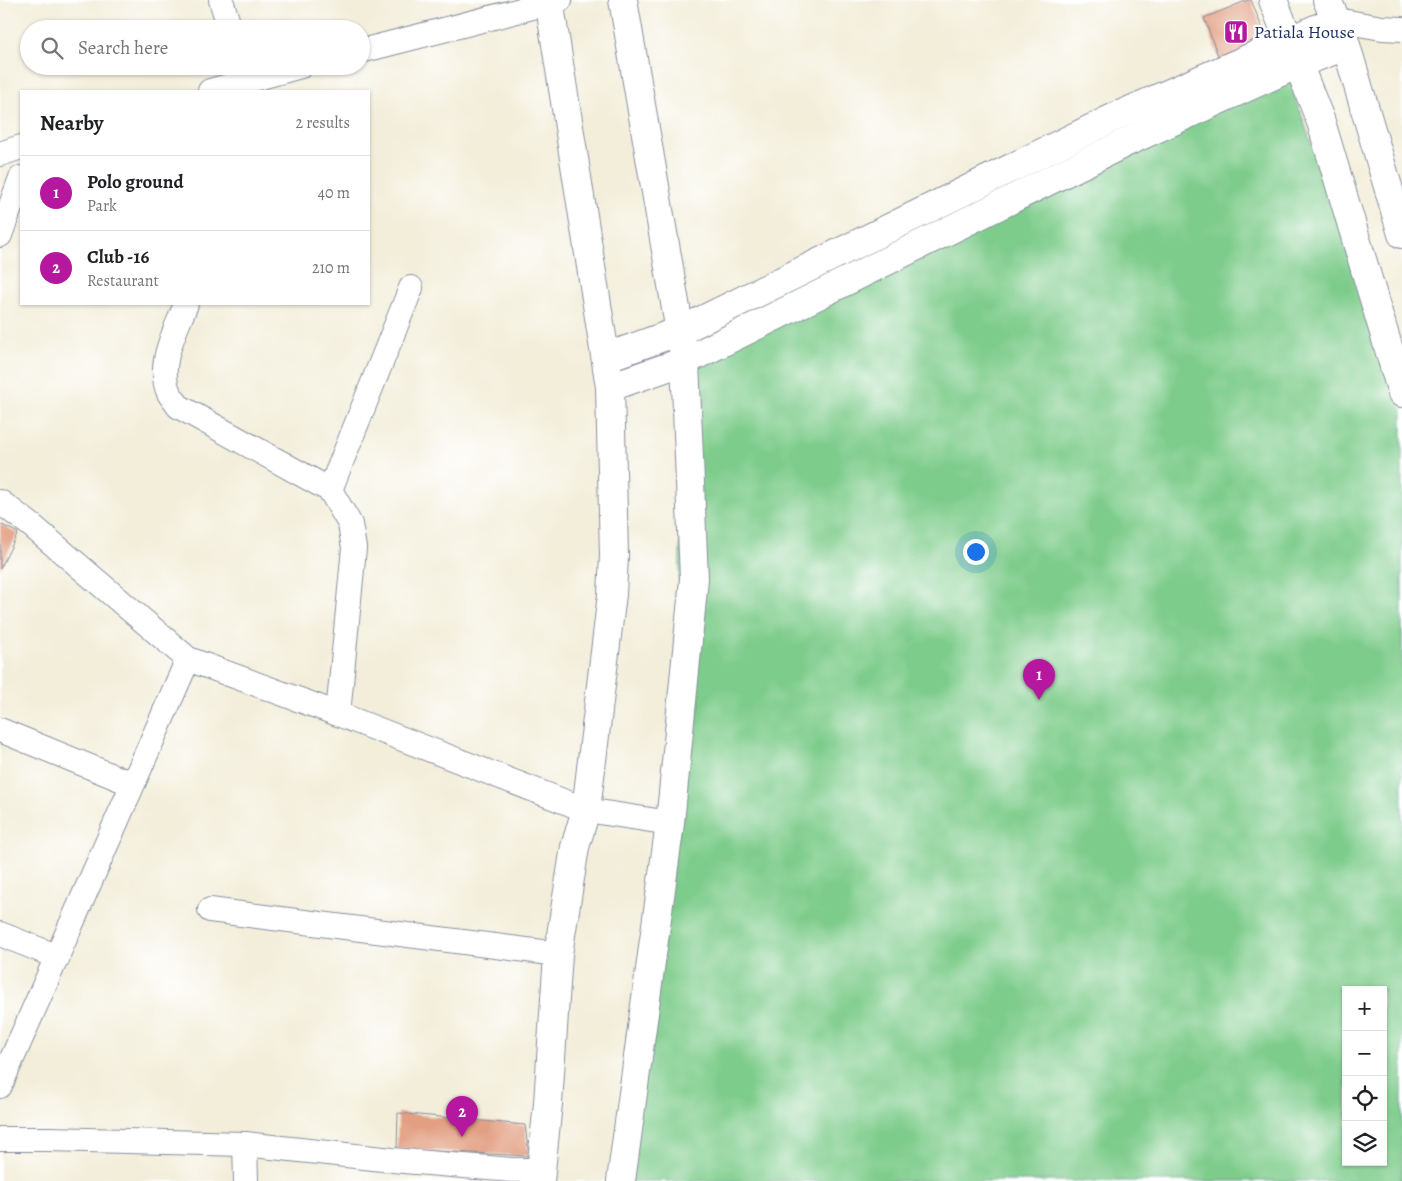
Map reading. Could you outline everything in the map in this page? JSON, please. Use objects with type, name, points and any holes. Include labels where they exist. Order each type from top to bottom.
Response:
[{"type":"main road","points":[[621,1181],[670,822],[694,579],[685,361],[623,0]]},
{"type":"main road","points":[[1273,0],[1321,122],[1402,393]]},
{"type":"main road","points":[[540,1176],[548,1103],[558,954],[575,847],[586,810],[612,594],[614,556],[610,387],[553,1]]},
{"type":"main road","points":[[610,387],[685,361],[1127,142],[1294,52],[1332,10],[1346,46],[1402,234]]},
{"type":"main road","points":[[606,357],[680,331],[1115,117],[1294,52],[1346,46]]},
{"type":"street","points":[[221,0],[227,20]]},
{"type":"street","points":[[370,48],[553,1]]},
{"type":"street","points":[[1332,10],[1392,28]]},
{"type":"street","points":[[1346,46],[1392,28]]},
{"type":"street","points":[[213,90],[262,75]]},
{"type":"street","points":[[0,154],[20,148]]},
{"type":"street","points":[[0,235],[20,181]]},
{"type":"street","points":[[330,490],[411,288]]},
{"type":"street","points":[[186,305],[166,357],[166,378],[169,393],[178,406],[330,490],[350,524],[354,548],[338,714]]},
{"type":"street","points":[[0,502],[31,525],[188,659],[338,714],[586,810],[670,822]]},
{"type":"street","points":[[0,1086],[188,659]]},
{"type":"street","points":[[0,730],[132,784]]},
{"type":"street","points":[[210,910],[558,954]]},
{"type":"street","points":[[0,934],[58,957]]},
{"type":"street","points":[[0,1139],[245,1144],[540,1176]]},
{"type":"street","points":[[245,1144],[246,1181]]},
{"type":"green space","points":[[1287,72],[1402,410],[1402,1181],[621,1181],[674,783],[685,361]]},
{"type":"building","name":"Patiala House","points":[[1251,0],[1269,45],[1221,64],[1204,18]]},
{"type":"building","points":[[0,524],[18,533],[0,569]]},
{"type":"building","points":[[398,1113],[525,1125],[529,1156],[397,1149]]},
{"type":"place","name":"Patiala House","points":[[1236,32]]},
{"type":"place","name":"Polo ground","points":[[1039,700]]},
{"type":"place","name":"Club -16","points":[[462,1137]]}]
